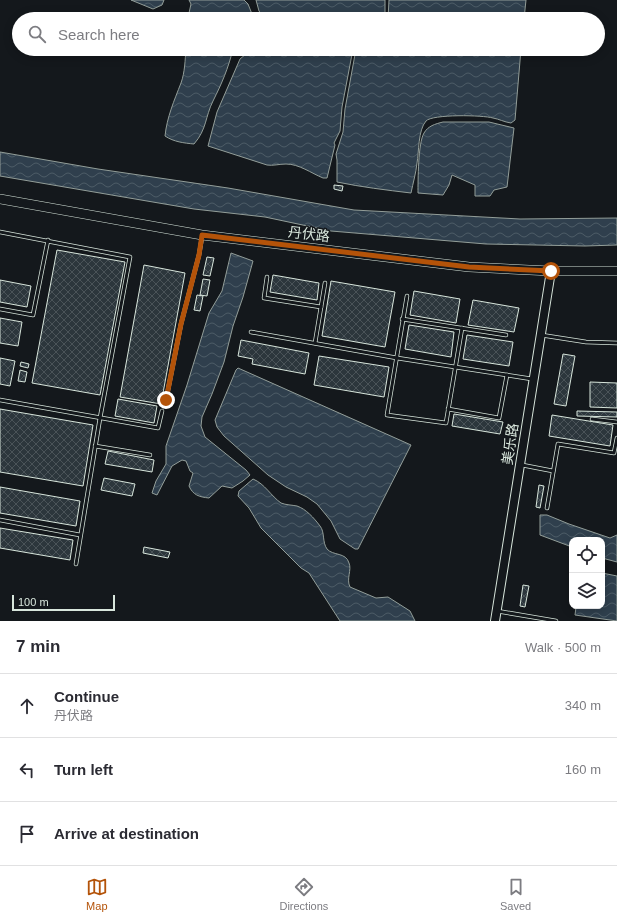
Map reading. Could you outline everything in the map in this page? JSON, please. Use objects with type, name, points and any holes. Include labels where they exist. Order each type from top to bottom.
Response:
[{"type":"main road","name":"丹伏路","points":[[0,199],[202,235],[469,267],[551,271],[617,271]]},
{"type":"street","name":"美乐路","points":[[495,621],[551,271]]},
{"type":"lane","points":[[0,232],[48,240],[130,257],[95,446],[76,564]]},
{"type":"lane","points":[[166,400],[181,324],[199,255],[202,235]]},
{"type":"lane","points":[[0,309],[33,315],[48,240]]},
{"type":"lane","points":[[267,277],[264,298],[321,307]]},
{"type":"lane","points":[[315,343],[326,283]]},
{"type":"lane","points":[[407,296],[387,415],[446,423],[462,328]]},
{"type":"lane","points":[[402,319],[506,335]]},
{"type":"lane","points":[[251,332],[397,358],[534,379]]},
{"type":"lane","points":[[541,335],[586,342],[617,343]]},
{"type":"lane","points":[[448,409],[499,418],[507,375]]},
{"type":"lane","points":[[0,400],[158,428],[162,411]]},
{"type":"lane","points":[[592,419],[617,422]]},
{"type":"lane","points":[[547,508],[558,444],[614,453],[617,438]]},
{"type":"lane","points":[[95,446],[150,455]]},
{"type":"lane","points":[[520,465],[553,471]]},
{"type":"lane","points":[[0,520],[80,535]]},
{"type":"lane","points":[[497,611],[556,621]]},
{"type":"water","points":[[131,0],[164,0],[162,5],[153,9]]},
{"type":"water","points":[[189,0],[244,0],[248,4],[251,12],[189,12],[191,4]]},
{"type":"water","points":[[256,0],[385,0],[385,12],[259,11]]},
{"type":"water","points":[[389,0],[526,0],[525,12],[388,12]]},
{"type":"water","points":[[186,56],[231,56],[222,82],[210,107],[204,128],[194,144],[175,141],[165,136],[169,116],[185,66]]},
{"type":"water","points":[[244,56],[352,56],[342,107],[340,131],[334,143],[335,145],[327,178],[323,178],[296,165],[267,165],[208,146],[217,112],[240,59]]},
{"type":"water","points":[[355,56],[520,56],[515,120],[511,123],[487,117],[447,116],[426,121],[420,135],[417,167],[411,193],[337,182],[336,154],[343,132],[345,109]]},
{"type":"water","points":[[443,122],[489,122],[514,128],[507,187],[494,190],[490,196],[475,196],[475,185],[452,175],[449,185],[443,195],[418,193],[419,162],[422,138],[424,133],[430,127]]},
{"type":"water","points":[[0,152],[98,169],[228,188],[354,210],[520,219],[617,218],[617,245],[585,246],[486,244],[331,231],[265,217],[194,209],[0,176]]},
{"type":"water","points":[[231,253],[253,261],[233,326],[224,362],[202,417],[201,426],[205,437],[246,470],[250,475],[232,488],[222,486],[209,498],[202,497],[194,493],[189,486],[193,473],[190,471],[186,461],[182,460],[172,466],[157,495],[152,493],[156,481],[166,464],[166,446],[187,385],[209,313],[222,291]]},
{"type":"water","points":[[238,368],[411,445],[358,549],[355,549],[340,539],[331,521],[317,504],[268,475],[224,436],[217,427],[215,420]]},
{"type":"water","points":[[253,479],[261,484],[281,503],[300,507],[315,520],[322,528],[324,543],[327,549],[333,553],[345,557],[347,560],[350,566],[350,587],[376,598],[388,597],[410,611],[415,621],[340,621],[309,573],[301,568],[261,528],[249,508],[238,496],[239,491]]},
{"type":"water","points":[[540,515],[547,515],[610,538],[617,535],[617,562],[605,559],[605,537],[569,537],[569,546],[540,535]]},
{"type":"water","points":[[605,574],[617,576],[617,621],[575,615],[576,609],[605,609]]},
{"type":"building","points":[[334,185],[343,186],[342,191],[334,189]]},
{"type":"building","points":[[57,250],[125,262],[100,395],[32,383]]},
{"type":"building","points":[[207,257],[214,258],[210,276],[203,275]]},
{"type":"building","points":[[144,265],[185,273],[161,404],[120,397]]},
{"type":"building","points":[[273,275],[319,283],[317,300],[270,292]]},
{"type":"building","points":[[203,279],[210,280],[207,296],[200,295]]},
{"type":"building","points":[[0,280],[31,286],[27,307],[0,302]]},
{"type":"building","points":[[331,281],[395,292],[385,347],[322,336]]},
{"type":"building","points":[[414,291],[460,299],[456,323],[410,315]]},
{"type":"building","points":[[197,295],[203,296],[200,311],[194,310]]},
{"type":"building","points":[[473,300],[519,308],[514,332],[468,325]]},
{"type":"building","points":[[0,318],[22,322],[18,346],[0,343]]},
{"type":"building","points":[[409,325],[454,332],[451,357],[405,349]]},
{"type":"building","points":[[467,335],[513,342],[509,366],[463,359]]},
{"type":"building","points":[[241,340],[309,353],[305,374],[252,364],[253,359],[238,356]]},
{"type":"building","points":[[563,354],[575,356],[566,406],[554,404]]},
{"type":"building","points":[[319,356],[389,367],[384,397],[314,385]]},
{"type":"building","points":[[0,358],[15,361],[10,386],[0,384]]},
{"type":"building","points":[[21,362],[29,364],[28,368],[20,366]]},
{"type":"building","points":[[20,370],[27,372],[25,382],[18,381]]},
{"type":"building","points":[[590,382],[617,383],[617,408],[590,407]]},
{"type":"building","points":[[118,399],[157,406],[154,423],[115,416]]},
{"type":"building","points":[[0,409],[93,425],[83,486],[0,472]]},
{"type":"building","points":[[577,411],[617,412],[617,417],[577,416]]},
{"type":"building","points":[[454,414],[503,422],[500,434],[452,426]]},
{"type":"building","points":[[552,415],[613,425],[610,446],[549,436]]},
{"type":"building","points":[[108,451],[154,460],[152,472],[105,464]]},
{"type":"building","points":[[104,478],[135,484],[132,496],[101,490]]},
{"type":"building","points":[[539,485],[544,486],[540,508],[536,507]]},
{"type":"building","points":[[0,487],[80,501],[76,526],[0,513]]},
{"type":"building","points":[[0,528],[73,540],[70,560],[0,548]]},
{"type":"building","points":[[144,547],[170,552],[168,558],[143,553]]},
{"type":"building","points":[[523,585],[529,586],[525,607],[520,606]]},
{"type":"route","points":[[166,400],[181,324],[199,255],[202,235],[469,267],[551,271]]}]
